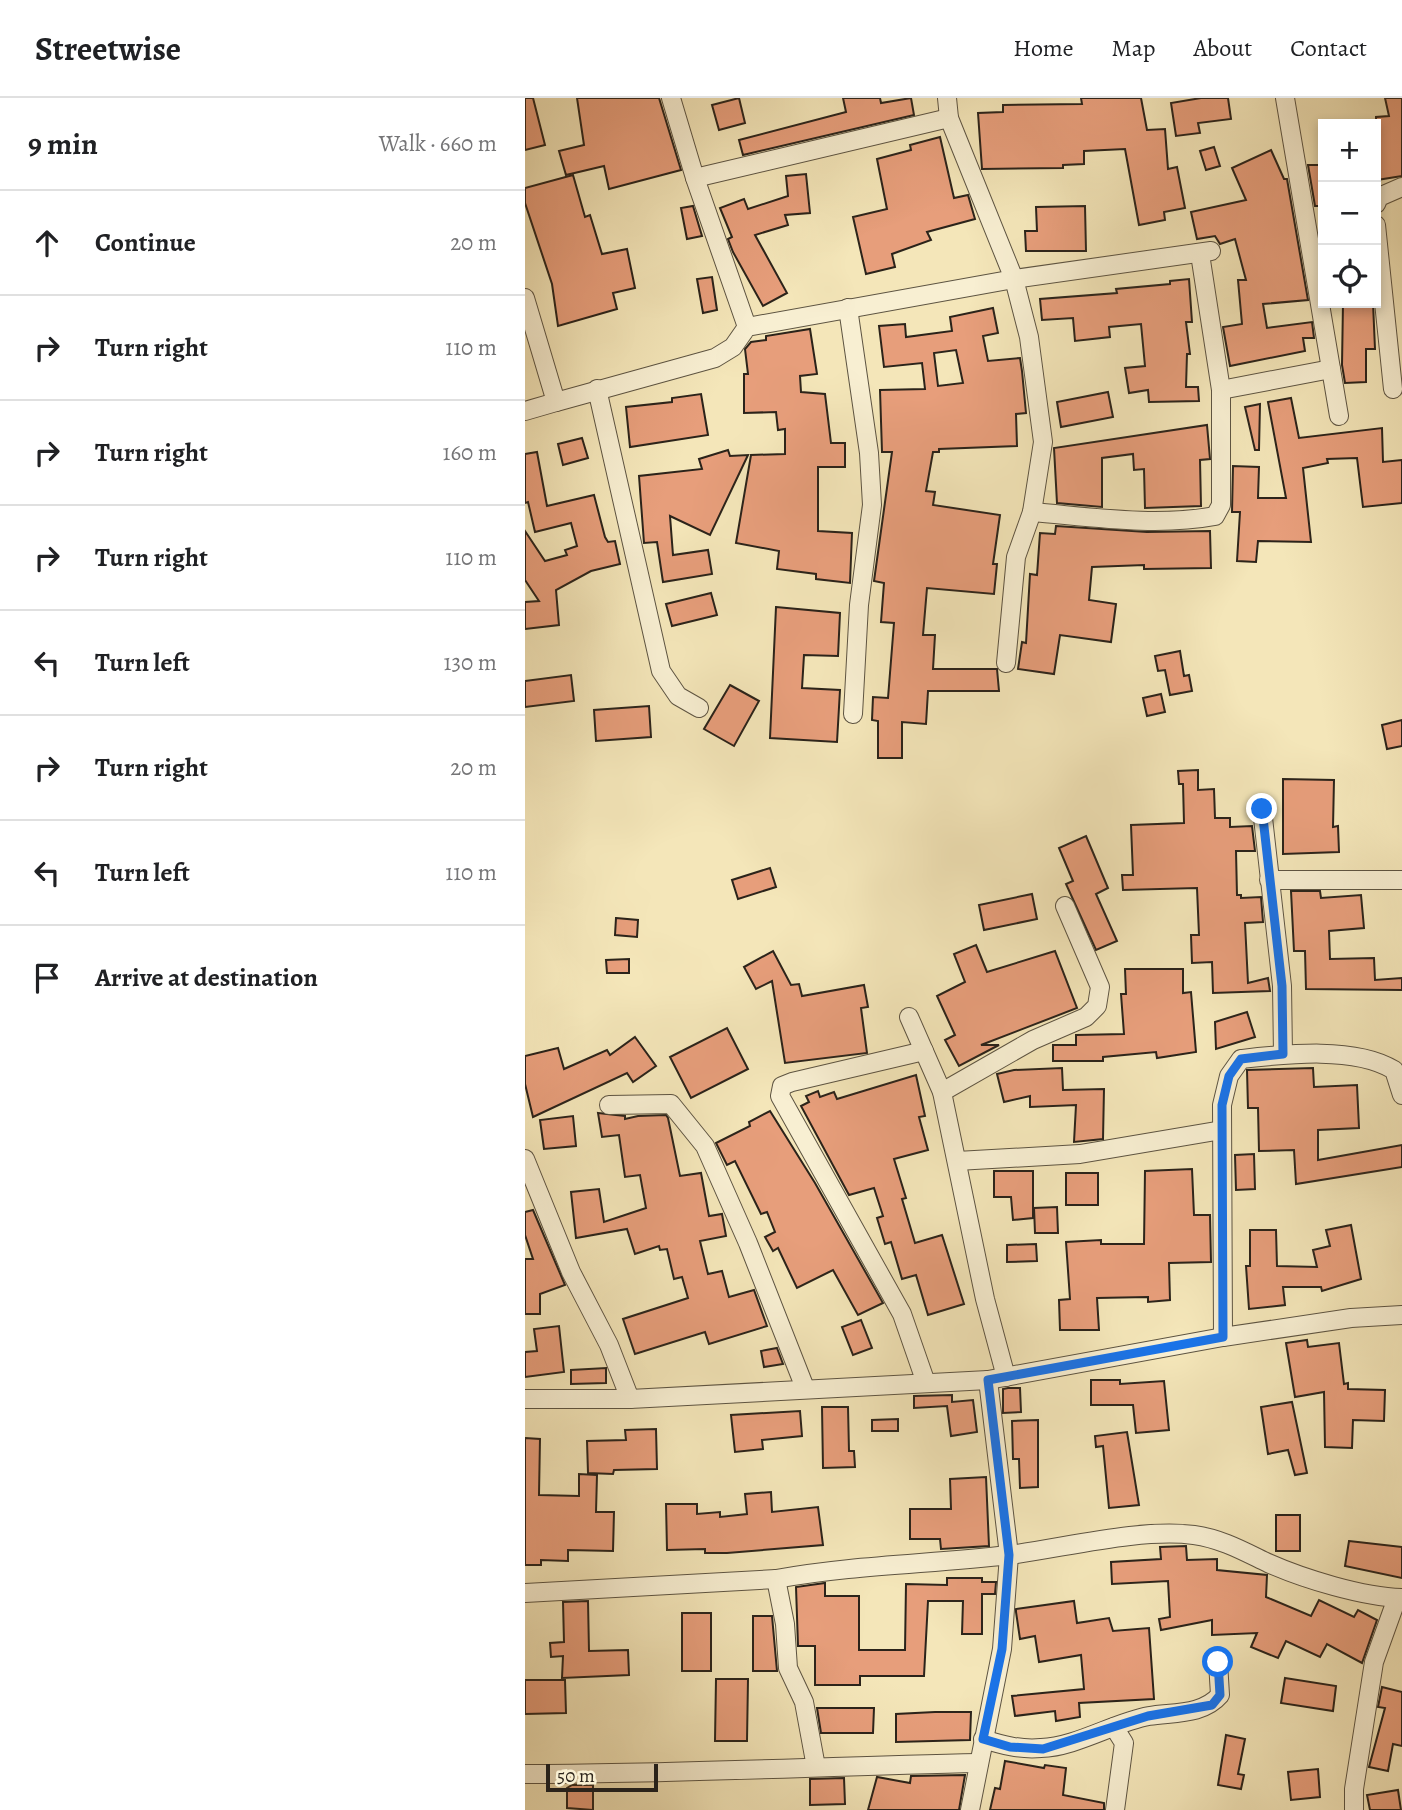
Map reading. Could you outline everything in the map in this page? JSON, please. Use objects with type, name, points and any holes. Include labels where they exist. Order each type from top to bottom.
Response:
[{"type":"street","points":[[671,98],[695,178],[747,327]]},
{"type":"street","points":[[947,98],[949,118],[1014,279],[1029,337],[1043,442],[1033,512],[1016,556],[1006,663]]},
{"type":"street","points":[[1285,98],[1339,416]]},
{"type":"street","points":[[695,178],[949,118]]},
{"type":"street","points":[[1381,196],[1402,187]]},
{"type":"street","points":[[1378,245],[1394,389]]},
{"type":"street","points":[[525,411],[715,358],[733,346],[747,327],[1014,279],[1205,253],[1221,390],[1221,505],[1215,516],[1197,519],[1117,519],[1033,512]]},
{"type":"street","points":[[525,298],[556,402]]},
{"type":"street","points":[[848,308],[869,453],[872,505],[859,605],[853,714]]},
{"type":"street","points":[[1221,390],[1331,369]]},
{"type":"street","points":[[597,389],[661,671],[678,696],[699,708]]},
{"type":"street","points":[[1262,809],[1282,986],[1283,1054]]},
{"type":"street","points":[[1269,880],[1402,880]]},
{"type":"street","points":[[942,1092],[1033,1040],[1086,1017],[1097,1006],[1100,986],[1065,906]]},
{"type":"street","points":[[909,1017],[942,1092],[985,1300],[1006,1377]]},
{"type":"street","points":[[924,1051],[792,1082],[782,1086],[780,1096],[902,1314],[926,1383]]},
{"type":"street","points":[[1223,1337],[1222,1105],[1229,1076],[1241,1059],[1283,1054],[1378,1060],[1394,1070],[1402,1096]]},
{"type":"street","points":[[609,1105],[671,1104],[705,1146],[748,1242],[805,1388]]},
{"type":"street","points":[[957,1161],[1080,1154],[1222,1130]]},
{"type":"street","points":[[525,1159],[571,1272],[609,1345],[630,1399]]},
{"type":"street","points":[[525,1399],[630,1399],[988,1380],[1223,1337],[1351,1318],[1402,1315]]},
{"type":"street","points":[[970,1810],[1002,1649],[1009,1555],[988,1380]]},
{"type":"street","points":[[525,1593],[776,1579],[811,1573],[1009,1555],[1138,1537],[1190,1534],[1219,1539],[1271,1564],[1333,1584],[1400,1598],[1374,1662],[1354,1789],[1354,1810]]},
{"type":"street","points":[[776,1579],[785,1624],[788,1668],[804,1702],[815,1767]]},
{"type":"street","points":[[983,1739],[1010,1747],[1043,1749],[1148,1716],[1212,1705],[1220,1695],[1218,1662]]},
{"type":"street","points":[[1114,1727],[1124,1743],[1115,1810]]},
{"type":"street","points":[[525,1774],[705,1774],[815,1767],[979,1763]]},
{"type":"building","points":[[525,98],[533,98],[545,145],[525,150]]},
{"type":"building","points":[[577,98],[659,98],[681,170],[609,189],[604,166],[566,175],[559,151],[584,145]]},
{"type":"building","points":[[739,98],[745,123],[719,130],[712,105]]},
{"type":"building","points":[[843,98],[880,98],[881,103],[911,98],[914,115],[743,155],[739,140],[846,112]]},
{"type":"building","points":[[1081,98],[1141,98],[1147,130],[1165,129],[1168,169],[1177,167],[1185,208],[1164,212],[1165,220],[1139,225],[1125,149],[1084,151],[1084,164],[1063,165],[1063,168],[982,169],[978,113],[1003,112],[1003,105],[1082,104]]},
{"type":"building","points":[[1201,98],[1228,98],[1231,119],[1198,123],[1200,133],[1176,136],[1171,103]]},
{"type":"building","points":[[1385,98],[1402,98],[1402,176],[1381,179],[1381,119],[1376,117],[1389,116]]},
{"type":"building","points":[[940,137],[954,198],[968,195],[975,219],[927,232],[931,240],[892,254],[895,267],[866,274],[853,217],[887,209],[877,159],[911,150],[910,145]]},
{"type":"building","points":[[1214,147],[1220,166],[1206,170],[1200,151]]},
{"type":"building","points":[[1271,150],[1284,179],[1287,179],[1308,300],[1263,304],[1267,328],[1312,322],[1314,338],[1303,338],[1305,351],[1230,366],[1223,327],[1242,324],[1238,280],[1246,280],[1235,239],[1220,244],[1215,236],[1197,239],[1191,212],[1246,200],[1232,168]]},
{"type":"building","points":[[1308,165],[1318,165],[1318,206],[1315,206]]},
{"type":"building","points":[[806,174],[810,213],[785,215],[788,225],[755,235],[787,293],[763,306],[733,252],[728,239],[732,237],[720,208],[744,199],[748,209],[788,196],[786,176]]},
{"type":"building","points":[[573,175],[585,217],[590,215],[602,254],[627,249],[635,288],[613,293],[617,309],[558,326],[552,284],[525,203],[525,188]]},
{"type":"building","points":[[693,206],[702,236],[687,239],[681,208]]},
{"type":"building","points":[[1085,206],[1086,251],[1026,251],[1025,231],[1037,231],[1036,207]]},
{"type":"building","points":[[712,277],[717,310],[703,313],[697,279]]},
{"type":"building","points":[[1189,279],[1192,322],[1186,322],[1190,354],[1187,354],[1186,387],[1198,387],[1199,401],[1149,402],[1148,390],[1129,393],[1125,368],[1145,366],[1141,324],[1109,327],[1110,337],[1075,341],[1073,318],[1042,320],[1040,299],[1117,293],[1116,289],[1170,284],[1170,281]]},
{"type":"building","points":[[993,308],[998,333],[983,336],[988,361],[1020,358],[1026,413],[1016,414],[1017,446],[939,449],[939,452],[933,452],[926,491],[935,492],[933,505],[1000,515],[993,564],[997,564],[994,594],[927,588],[923,635],[935,635],[933,669],[997,669],[999,691],[928,691],[926,724],[902,722],[902,758],[878,758],[878,721],[872,720],[873,697],[888,698],[894,623],[881,622],[884,583],[874,581],[892,452],[882,452],[880,390],[925,389],[922,363],[884,367],[879,326],[905,324],[906,337],[952,331],[950,317]],"holes":[[[956,350],[963,383],[938,386],[934,353]]]},
{"type":"building","points":[[1343,308],[1373,308],[1375,349],[1366,349],[1366,382],[1345,383],[1342,365]]},
{"type":"building","points":[[810,329],[817,374],[800,376],[801,392],[825,394],[831,443],[845,443],[845,467],[818,467],[818,531],[852,533],[850,583],[816,579],[816,574],[777,569],[779,551],[736,543],[751,455],[785,454],[785,429],[778,430],[776,412],[744,413],[744,374],[748,374],[745,349],[751,342],[766,340],[766,336]]},
{"type":"building","points":[[1108,392],[1113,417],[1061,427],[1057,402]]},
{"type":"building","points":[[701,394],[708,435],[630,447],[626,407],[672,402],[672,398]]},
{"type":"building","points":[[1291,398],[1299,438],[1382,428],[1383,462],[1402,460],[1402,503],[1363,507],[1357,458],[1327,459],[1328,463],[1303,468],[1311,542],[1258,541],[1256,562],[1237,561],[1240,512],[1232,512],[1233,466],[1259,467],[1258,498],[1286,498],[1268,402]]},
{"type":"building","points":[[1260,404],[1259,450],[1255,450],[1245,407]]},
{"type":"building","points":[[1207,425],[1210,459],[1200,460],[1201,506],[1145,508],[1144,469],[1134,470],[1133,454],[1102,458],[1102,507],[1057,503],[1054,448]]},
{"type":"building","points":[[582,438],[588,458],[563,465],[558,444]]},
{"type":"building","points":[[728,450],[730,456],[748,455],[710,535],[670,516],[673,555],[708,550],[712,574],[663,582],[657,542],[644,543],[639,476],[702,469],[699,459]]},
{"type":"building","points":[[537,452],[547,506],[594,495],[605,537],[608,542],[615,541],[620,564],[591,571],[556,590],[559,625],[525,629],[525,602],[539,601],[525,580],[525,531],[545,561],[567,555],[565,550],[577,546],[571,523],[535,532],[528,502],[525,503],[525,454]]},
{"type":"building","points":[[1056,526],[1147,532],[1210,531],[1211,568],[1144,569],[1144,565],[1092,567],[1089,600],[1116,604],[1111,642],[1060,635],[1054,674],[1018,669],[1022,642],[1026,643],[1030,574],[1037,575],[1040,533],[1055,534]]},
{"type":"building","points":[[711,593],[717,615],[672,626],[666,604]]},
{"type":"building","points":[[776,607],[840,613],[838,656],[804,655],[802,688],[840,690],[837,742],[770,738]]},
{"type":"building","points":[[1180,651],[1184,676],[1189,675],[1192,691],[1170,695],[1165,670],[1158,671],[1155,656]]},
{"type":"building","points":[[571,675],[574,701],[525,707],[525,681]]},
{"type":"building","points":[[730,685],[759,701],[734,746],[704,729]]},
{"type":"building","points":[[1161,694],[1165,712],[1147,716],[1143,698]]},
{"type":"building","points":[[649,706],[651,737],[596,741],[594,710]]},
{"type":"building","points":[[1402,720],[1402,746],[1387,749],[1382,725]]},
{"type":"building","points":[[1198,770],[1198,790],[1214,789],[1215,818],[1230,818],[1230,827],[1252,826],[1255,851],[1236,851],[1237,895],[1241,895],[1241,898],[1261,897],[1263,922],[1245,923],[1248,983],[1268,978],[1270,991],[1213,993],[1212,962],[1192,963],[1191,935],[1199,935],[1197,888],[1123,890],[1122,875],[1133,875],[1131,825],[1184,823],[1183,784],[1179,784],[1178,771]]},
{"type":"building","points":[[1283,779],[1334,780],[1333,827],[1338,826],[1339,852],[1283,854]]},
{"type":"building","points":[[1086,836],[1108,888],[1096,894],[1117,941],[1096,950],[1066,884],[1073,881],[1059,848]]},
{"type":"building","points":[[770,868],[776,887],[738,899],[732,880]]},
{"type":"building","points":[[1291,891],[1320,891],[1321,898],[1361,895],[1364,928],[1329,931],[1330,959],[1374,958],[1375,980],[1402,978],[1402,990],[1306,989],[1305,951],[1294,951]]},
{"type":"building","points":[[1032,894],[1037,919],[984,930],[979,905]]},
{"type":"building","points":[[616,918],[638,920],[637,937],[615,935]]},
{"type":"building","points":[[976,945],[987,972],[1055,951],[1077,1008],[981,1045],[999,1045],[959,1066],[945,1040],[955,1035],[937,996],[965,982],[954,954]]},
{"type":"building","points":[[773,951],[791,985],[799,984],[802,996],[864,985],[868,1007],[861,1008],[867,1053],[785,1063],[772,981],[756,989],[744,967]]},
{"type":"building","points":[[629,959],[629,973],[607,973],[606,960]]},
{"type":"building","points":[[1125,969],[1183,969],[1183,993],[1191,992],[1196,1052],[1157,1058],[1156,1052],[1103,1057],[1103,1061],[1053,1061],[1053,1045],[1076,1045],[1076,1035],[1124,1034],[1121,994],[1126,994]]},
{"type":"building","points":[[1247,1012],[1255,1037],[1216,1049],[1215,1022]]},
{"type":"building","points":[[727,1028],[748,1069],[691,1098],[670,1057]]},
{"type":"building","points":[[635,1037],[656,1066],[633,1082],[627,1073],[533,1117],[525,1084],[525,1056],[558,1048],[564,1069],[607,1050],[610,1055]]},
{"type":"building","points":[[1062,1068],[1063,1090],[1104,1089],[1103,1139],[1074,1142],[1076,1105],[1030,1107],[1030,1096],[1004,1102],[997,1074],[1014,1070]]},
{"type":"building","points":[[1313,1068],[1314,1087],[1357,1085],[1359,1128],[1318,1130],[1318,1160],[1402,1145],[1402,1167],[1296,1184],[1294,1150],[1259,1151],[1258,1108],[1248,1108],[1247,1070]]},
{"type":"building","points":[[916,1075],[925,1116],[919,1117],[928,1150],[894,1159],[906,1198],[902,1199],[915,1243],[942,1235],[964,1304],[928,1315],[916,1275],[902,1279],[891,1242],[885,1244],[877,1218],[883,1216],[874,1188],[849,1195],[801,1106],[809,1102],[806,1096],[818,1091],[820,1097],[834,1092],[837,1099]]},
{"type":"building","points":[[770,1111],[815,1183],[883,1303],[858,1315],[833,1270],[797,1288],[778,1248],[773,1251],[765,1237],[775,1232],[767,1212],[761,1214],[735,1161],[727,1165],[716,1143],[750,1126],[749,1122]]},
{"type":"building","points":[[598,1113],[625,1116],[625,1119],[666,1115],[680,1176],[701,1173],[709,1216],[722,1214],[726,1236],[700,1241],[708,1274],[722,1271],[729,1297],[754,1290],[767,1326],[709,1344],[705,1332],[635,1354],[623,1319],[688,1298],[682,1277],[674,1279],[667,1249],[660,1250],[659,1246],[635,1254],[627,1229],[576,1238],[571,1192],[599,1189],[604,1222],[646,1208],[640,1175],[625,1177],[619,1135],[602,1137]]},
{"type":"building","points":[[573,1116],[576,1146],[544,1149],[540,1120]]},
{"type":"building","points":[[1254,1154],[1255,1189],[1236,1190],[1235,1155]]},
{"type":"building","points":[[1192,1169],[1194,1215],[1210,1215],[1211,1262],[1169,1263],[1170,1300],[1148,1302],[1148,1297],[1097,1298],[1099,1330],[1060,1330],[1059,1300],[1070,1299],[1066,1242],[1101,1240],[1101,1244],[1144,1244],[1145,1171]]},
{"type":"building","points":[[994,1171],[1033,1171],[1033,1218],[1013,1220],[1011,1197],[994,1197]]},
{"type":"building","points":[[1066,1173],[1098,1173],[1098,1205],[1066,1205]]},
{"type":"building","points":[[1057,1207],[1058,1233],[1035,1233],[1034,1208]]},
{"type":"building","points":[[533,1210],[565,1285],[540,1294],[540,1314],[525,1314],[525,1259],[533,1259],[525,1235],[525,1212]]},
{"type":"building","points":[[1351,1225],[1361,1279],[1322,1291],[1321,1287],[1283,1287],[1285,1305],[1249,1309],[1246,1266],[1250,1266],[1250,1230],[1276,1230],[1277,1266],[1317,1267],[1313,1250],[1330,1246],[1326,1230]]},
{"type":"building","points":[[1036,1244],[1037,1261],[1007,1262],[1007,1245]]},
{"type":"building","points":[[861,1320],[872,1348],[853,1355],[842,1327]]},
{"type":"building","points":[[559,1326],[564,1372],[525,1377],[525,1352],[537,1351],[534,1329]]},
{"type":"building","points":[[1307,1340],[1308,1347],[1339,1343],[1344,1384],[1348,1383],[1348,1389],[1385,1390],[1384,1421],[1353,1420],[1352,1448],[1325,1447],[1324,1392],[1295,1397],[1286,1343]]},
{"type":"building","points":[[777,1348],[783,1364],[764,1367],[761,1351]]},
{"type":"building","points":[[606,1368],[606,1383],[571,1384],[571,1370]]},
{"type":"building","points":[[1091,1380],[1120,1380],[1120,1384],[1164,1381],[1169,1430],[1136,1433],[1133,1405],[1091,1405]]},
{"type":"building","points":[[1020,1388],[1021,1412],[1003,1413],[1003,1389]]},
{"type":"building","points":[[952,1395],[952,1402],[973,1400],[977,1432],[951,1436],[947,1406],[914,1408],[914,1396]]},
{"type":"building","points":[[1292,1402],[1307,1473],[1295,1475],[1288,1450],[1268,1454],[1261,1407]]},
{"type":"building","points":[[822,1407],[848,1407],[849,1451],[854,1451],[855,1467],[823,1468]]},
{"type":"building","points":[[800,1411],[802,1436],[762,1440],[763,1449],[735,1452],[731,1415]]},
{"type":"building","points":[[898,1419],[898,1431],[872,1431],[872,1420]]},
{"type":"building","points":[[1038,1420],[1038,1487],[1020,1488],[1019,1459],[1013,1459],[1012,1421]]},
{"type":"building","points":[[656,1429],[657,1469],[614,1470],[613,1474],[588,1473],[587,1441],[626,1440],[625,1430]]},
{"type":"building","points":[[1127,1432],[1139,1505],[1109,1508],[1103,1446],[1096,1447],[1095,1436]]},
{"type":"building","points":[[525,1438],[540,1439],[539,1495],[579,1496],[579,1474],[597,1475],[596,1512],[614,1512],[613,1551],[568,1550],[568,1561],[541,1560],[541,1565],[525,1565]]},
{"type":"building","points":[[986,1477],[989,1546],[941,1549],[940,1539],[910,1539],[910,1509],[951,1509],[950,1479]]},
{"type":"building","points":[[771,1492],[772,1512],[818,1507],[823,1545],[727,1553],[705,1553],[705,1549],[667,1550],[666,1504],[697,1504],[697,1514],[720,1512],[720,1517],[747,1514],[745,1494]]},
{"type":"building","points":[[1276,1515],[1300,1515],[1300,1551],[1276,1551]]},
{"type":"building","points":[[1349,1541],[1402,1547],[1402,1578],[1345,1566]]},
{"type":"building","points":[[1186,1546],[1187,1560],[1217,1559],[1217,1570],[1267,1575],[1266,1597],[1311,1616],[1319,1600],[1354,1617],[1358,1610],[1377,1620],[1362,1663],[1327,1644],[1320,1657],[1286,1641],[1278,1658],[1251,1647],[1257,1633],[1212,1635],[1212,1620],[1161,1630],[1159,1619],[1170,1617],[1168,1581],[1112,1584],[1111,1562],[1161,1559],[1160,1547]]},
{"type":"building","points":[[947,1578],[982,1578],[982,1582],[996,1582],[995,1594],[982,1594],[982,1634],[962,1634],[963,1601],[928,1601],[924,1676],[860,1676],[860,1685],[815,1685],[815,1646],[798,1646],[796,1587],[825,1583],[825,1596],[859,1596],[859,1650],[905,1650],[906,1584],[947,1585]]},
{"type":"building","points":[[588,1601],[589,1651],[628,1650],[629,1675],[562,1678],[563,1656],[551,1657],[550,1643],[564,1642],[563,1602]]},
{"type":"building","points":[[1074,1601],[1077,1623],[1109,1618],[1113,1631],[1149,1628],[1154,1699],[1079,1703],[1080,1717],[1056,1721],[1055,1711],[1015,1716],[1012,1696],[1084,1689],[1081,1655],[1039,1662],[1035,1636],[1020,1639],[1016,1612],[1016,1609]]},
{"type":"building","points":[[682,1613],[711,1613],[711,1671],[682,1671]]},
{"type":"building","points":[[753,1616],[772,1616],[777,1671],[753,1671]]},
{"type":"building","points":[[1285,1678],[1336,1686],[1333,1711],[1281,1703]]},
{"type":"building","points":[[716,1679],[748,1679],[747,1741],[715,1741]]},
{"type":"building","points":[[525,1680],[565,1680],[566,1713],[525,1714]]},
{"type":"building","points":[[1382,1687],[1402,1692],[1402,1746],[1393,1744],[1388,1771],[1369,1767],[1385,1708],[1378,1707]]},
{"type":"building","points":[[817,1708],[874,1708],[873,1733],[821,1733]]},
{"type":"building","points":[[971,1712],[970,1740],[896,1742],[896,1714]]},
{"type":"building","points":[[1226,1735],[1245,1739],[1238,1774],[1244,1775],[1241,1789],[1218,1785]]},
{"type":"building","points":[[1005,1761],[1044,1768],[1045,1765],[1066,1768],[1063,1795],[1104,1803],[1104,1810],[990,1810],[995,1788],[1000,1789]]},
{"type":"building","points":[[1318,1769],[1320,1797],[1291,1800],[1288,1772]]},
{"type":"building","points":[[965,1775],[959,1810],[868,1810],[877,1777],[910,1783],[911,1776]]},
{"type":"building","points":[[844,1778],[845,1804],[810,1805],[810,1779]]},
{"type":"building","points":[[572,1785],[593,1785],[593,1810],[567,1808],[567,1788]]},
{"type":"building","points":[[1398,1790],[1401,1810],[1370,1810],[1367,1795]]},
{"type":"route","points":[[1218,1662],[1220,1695],[1212,1705],[1184,1712],[1148,1716],[1043,1749],[1010,1747],[983,1739],[1002,1649],[1009,1555],[988,1380],[1223,1337],[1222,1105],[1229,1076],[1241,1059],[1283,1054],[1282,986],[1262,809]]}]
